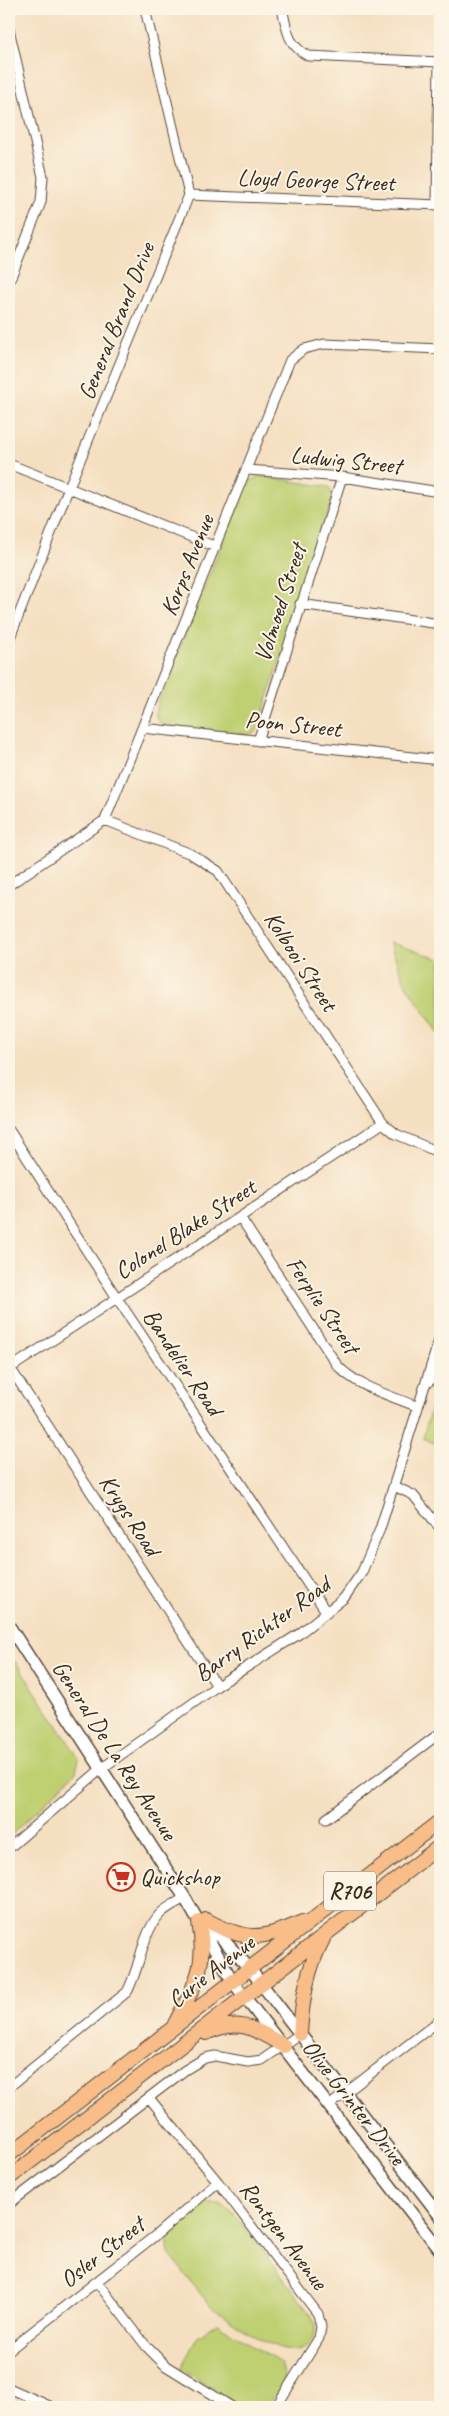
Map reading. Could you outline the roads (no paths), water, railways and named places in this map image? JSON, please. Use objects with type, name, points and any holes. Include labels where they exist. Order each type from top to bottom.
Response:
[{"type":"main road","name":"Curie Avenue","points":[[9,2155],[440,1822]]},
{"type":"main road","name":"Curie Avenue","points":[[9,2178],[440,1846]]},
{"type":"main road","points":[[173,2029],[198,1977],[203,1952],[202,1921],[245,1937],[281,1931],[322,1913]]},
{"type":"main road","points":[[300,2034],[306,1982],[314,1957],[326,1934]]},
{"type":"main road","points":[[186,2042],[219,2027],[234,2025],[251,2027],[284,2046]]},
{"type":"street","points":[[145,9],[190,195]]},
{"type":"street","points":[[282,9],[290,41],[298,50],[308,56],[440,62],[439,205]]},
{"type":"street","points":[[9,29],[43,177],[44,190],[9,282]]},
{"type":"street","name":"Lloyd George Street","points":[[190,195],[439,205]]},
{"type":"street","name":"General Brand Drive","points":[[9,640],[69,487],[190,195]]},
{"type":"street","name":"Korps Avenue","points":[[105,820],[247,470],[284,371],[296,353],[324,344],[440,349]]},
{"type":"street","points":[[9,464],[216,546]]},
{"type":"street","name":"Ludwig Street","points":[[247,470],[342,477],[440,492]]},
{"type":"street","name":"Volmoed Street","points":[[258,741],[300,604],[342,477]]},
{"type":"street","points":[[300,604],[440,624]]},
{"type":"street","name":"Poon Street","points":[[142,728],[440,760]]},
{"type":"street","points":[[9,885],[105,820]]},
{"type":"street","name":"Kolbooi Street","points":[[105,820],[191,854],[218,871],[383,1123],[396,1134],[440,1153]]},
{"type":"street","name":"Colonel Blake Street","points":[[9,1368],[383,1123]]},
{"type":"street","name":"Bandelier Road","points":[[9,1130],[117,1298],[328,1613]]},
{"type":"street","name":"Ferplie Street","points":[[240,1217],[337,1365],[345,1373],[366,1386],[418,1406]]},
{"type":"street","name":"Barry Richter Road","points":[[9,1848],[101,1769],[217,1686],[328,1613],[344,1598],[362,1572],[394,1486],[440,1337]]},
{"type":"street","name":"Krygs Road","points":[[9,1368],[217,1686]]},
{"type":"street","points":[[426,1383],[440,1372]]},
{"type":"street","points":[[394,1486],[413,1495],[440,1528]]},
{"type":"street","name":"General De La Rey Avenue","points":[[9,1626],[185,1898],[202,1921],[250,1969]]},
{"type":"street","points":[[326,1819],[440,1733]]},
{"type":"street","name":"Curie Avenue","points":[[9,2087],[127,1992],[151,1928],[158,1916],[185,1898]]},
{"type":"street","name":"General De La Rey Avenue","points":[[202,1921],[233,1982]]},
{"type":"street","name":"Olive Grinter Drive","points":[[250,1969],[440,2216]]},
{"type":"street","name":"Olive Grinter Drive","points":[[233,1982],[330,2105],[440,2250]]},
{"type":"street","points":[[330,2105],[440,2020]]},
{"type":"street","points":[[9,2204],[150,2099],[185,2070],[205,2058],[215,2056],[248,2062],[262,2060],[300,2034]]},
{"type":"street","name":"Rontgen Avenue","points":[[150,2099],[218,2182],[308,2300],[320,2320],[319,2338],[276,2407]]},
{"type":"street","name":"Osler Street","points":[[9,2350],[97,2282],[218,2182]]},
{"type":"street","points":[[97,2282],[146,2346],[166,2366],[232,2407]]},
{"type":"street","points":[[9,2388],[52,2407]]},
{"type":"place","name":"Quickshop","points":[[121,1877]]}]
